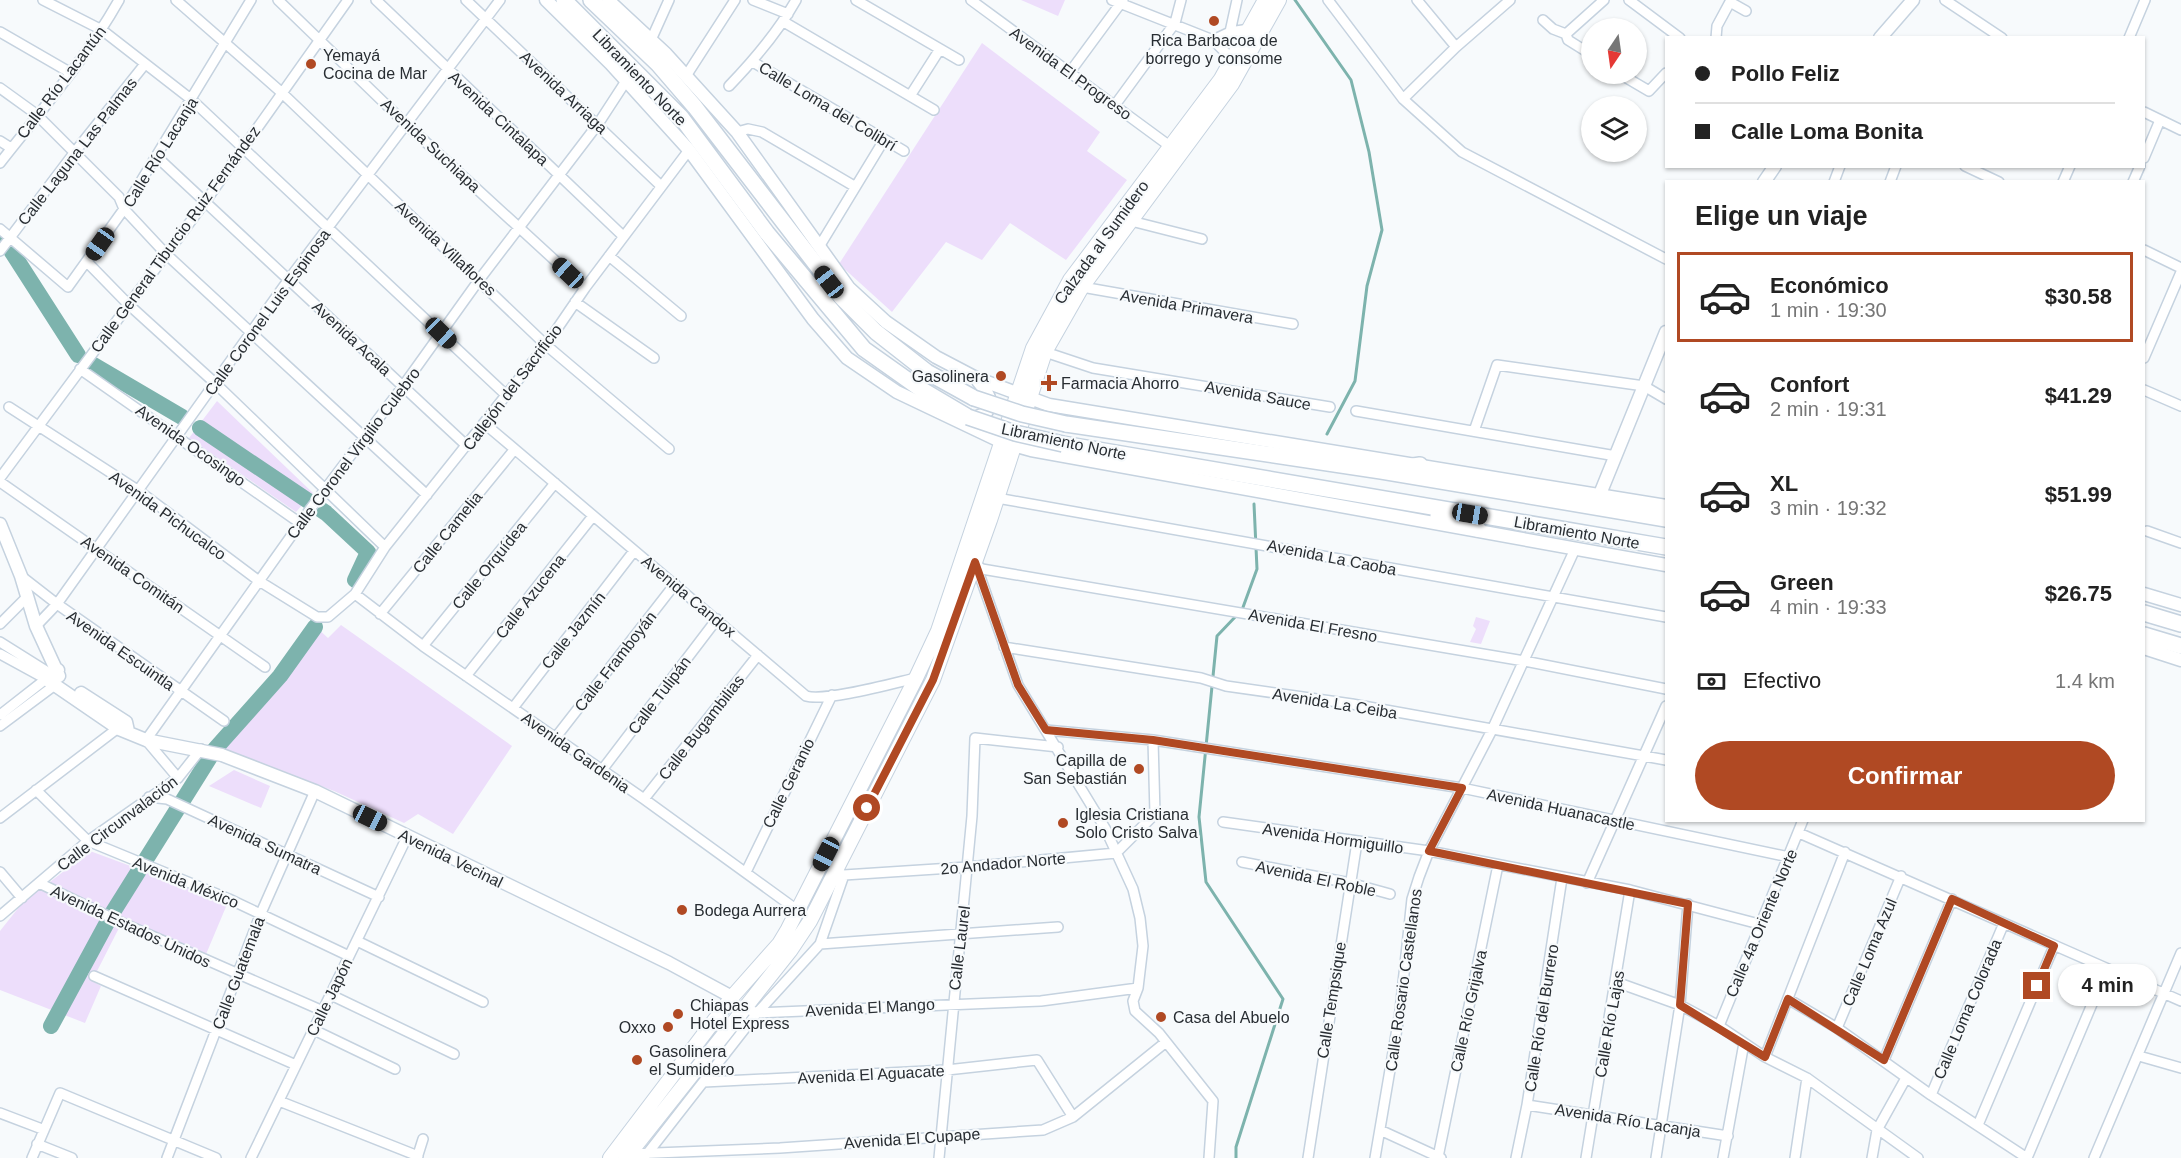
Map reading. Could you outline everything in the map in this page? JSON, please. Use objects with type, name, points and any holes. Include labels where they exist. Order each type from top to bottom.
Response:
[{"type":"highway","points":[[548,0],[586,21]]},
{"type":"highway","name":"Libramiento Norte","points":[[564,0],[681,117],[767,233],[864,349],[928,394],[968,417],[1015,433],[1063,444],[1665,548]]},
{"type":"highway","name":"Libramiento Norte","points":[[592,0],[658,64],[695,106],[848,304],[876,332],[927,372],[974,398],[1022,414],[1066,424],[1381,471],[1665,519]]},
{"type":"highway","points":[[1381,471],[1420,465]]},
{"type":"highway","points":[[1380,498],[1478,529]]},
{"type":"highway","points":[[2145,613],[2181,624]]},
{"type":"highway","points":[[2145,635],[2181,646]]},
{"type":"main road","name":"Calzada al Sumidero","points":[[610,1158],[732,997],[779,944],[916,678],[968,562],[1022,398],[1033,348],[1070,280],[1171,147],[1217,94],[1232,58],[1265,0]]},
{"type":"main road","points":[[1022,398],[1082,287],[1131,221],[1217,94],[1250,55],[1279,0]]},
{"type":"main road","points":[[628,1156],[751,1010],[840,873],[878,788],[933,680],[968,562],[997,498],[1008,444]]},
{"type":"main road","points":[[864,779],[878,788]]},
{"type":"street","points":[[44,0],[102,30],[192,100],[506,395]]},
{"type":"street","name":"Calle Río Lacantún","points":[[0,163],[36,114],[71,73],[102,30],[119,0]]},
{"type":"street","name":"Avenida Villaflores","points":[[176,0],[281,92],[546,345],[669,449]]},
{"type":"street","name":"Calle Río Lacanja","points":[[8,239],[68,287],[124,209],[227,44],[251,0]]},
{"type":"street","name":"Avenida Suchiapa","points":[[278,0],[406,123],[585,288]]},
{"type":"street","name":"Calle General Tiburcio Ruiz Fernández","points":[[0,480],[205,202],[348,0]]},
{"type":"street","name":"Avenida Cintalapa","points":[[376,0],[623,236]]},
{"type":"street","name":"Avenida Arriaga","points":[[466,0],[661,186]]},
{"type":"street","name":"Calle Coronel Luis Espinosa","points":[[36,626],[57,604],[95,548],[252,334],[289,279],[500,0]]},
{"type":"street","points":[[548,0],[689,150],[813,320],[847,358],[897,392],[1008,444],[1073,458],[1429,523],[1478,529],[1665,565]]},
{"type":"street","name":"Libramiento Norte","points":[[608,0],[651,40],[737,132],[849,288],[886,322],[936,357],[976,378],[1022,398],[1078,410],[1665,506]]},
{"type":"street","points":[[651,40],[669,0]]},
{"type":"street","points":[[686,76],[735,0]]},
{"type":"street","points":[[753,0],[934,110]]},
{"type":"street","points":[[729,86],[753,62],[786,18],[796,0]]},
{"type":"street","points":[[856,0],[959,60]]},
{"type":"street","points":[[1112,0],[1123,2],[1213,40],[1232,58]]},
{"type":"street","points":[[1115,105],[1175,23],[1181,0]]},
{"type":"street","points":[[1230,32],[1236,0]]},
{"type":"street","points":[[1328,0],[1403,99],[1462,152],[1665,258]]},
{"type":"street","points":[[1417,0],[1456,48]]},
{"type":"street","points":[[1403,99],[1510,0]]},
{"type":"street","points":[[1567,37],[1604,0]]},
{"type":"street","points":[[1629,0],[1677,36]]},
{"type":"street","points":[[1882,36],[1913,0]]},
{"type":"street","points":[[1945,0],[1999,36]]},
{"type":"street","points":[[2130,36],[2145,0]]},
{"type":"street","name":"Avenida El Progreso","points":[[975,1],[1171,147]]},
{"type":"street","points":[[1716,36],[1718,26],[1731,1],[1746,11]]},
{"type":"street","points":[[1070,72],[1123,2]]},
{"type":"street","points":[[1234,14],[1250,27]]},
{"type":"street","points":[[1543,20],[1581,47]]},
{"type":"street","points":[[1213,40],[1230,32],[1250,27]]},
{"type":"street","points":[[0,32],[71,73]]},
{"type":"street","points":[[910,96],[940,49]]},
{"type":"street","name":"Calle Loma del Colibrí","points":[[753,62],[904,151]]},
{"type":"street","name":"Calle Laguna Las Palmas","points":[[0,251],[145,64]]},
{"type":"street","points":[[1637,84],[1649,91],[1665,74]]},
{"type":"street","name":"Calle Coronel Virgilio Culebro","points":[[146,740],[182,693],[219,636],[300,523],[403,386],[479,279],[561,175],[626,81]]},
{"type":"street","points":[[0,88],[36,114],[119,197],[124,209],[166,254],[427,495]]},
{"type":"street","points":[[2145,112],[2181,130]]},
{"type":"street","points":[[2145,156],[2160,120]]},
{"type":"street","points":[[737,132],[748,129],[762,132],[854,186]]},
{"type":"street","points":[[819,247],[884,140]]},
{"type":"street","points":[[0,141],[11,148]]},
{"type":"street","name":"Callejón del Sacrificio","points":[[328,617],[355,594],[385,547],[546,345],[623,236],[689,150]]},
{"type":"street","name":"Avenida Acala","points":[[157,157],[467,446]]},
{"type":"street","points":[[1969,168],[1995,180]]},
{"type":"street","points":[[1131,221],[1202,239]]},
{"type":"street","points":[[0,229],[8,239]]},
{"type":"street","points":[[2145,251],[2181,270],[2145,356]]},
{"type":"street","points":[[609,256],[681,316]]},
{"type":"street","points":[[87,262],[128,304],[215,384],[323,492],[385,547]]},
{"type":"street","name":"Avenida Primavera","points":[[1082,287],[1293,324]]},
{"type":"street","points":[[575,302],[654,358]]},
{"type":"street","points":[[1600,494],[1665,335]]},
{"type":"street","name":"Avenida Sauce","points":[[1045,352],[1093,368],[1330,407]]},
{"type":"street","points":[[1474,431],[1497,364],[1644,386],[1665,398]]},
{"type":"street","name":"Avenida Ocosingo","points":[[80,369],[178,435],[300,523]]},
{"type":"street","points":[[946,416],[975,419],[985,414],[990,398],[976,378]]},
{"type":"street","points":[[2145,390],[2181,406]]},
{"type":"street","name":"Avenida Pichucalco","points":[[9,407],[139,491],[259,581],[317,617],[328,617]]},
{"type":"street","points":[[1073,458],[1064,452],[1058,436],[1063,419],[1078,410]]},
{"type":"street","points":[[1356,411],[1616,456]]},
{"type":"street","name":"Avenida Candox","points":[[485,424],[806,696],[812,698],[832,695],[916,678]]},
{"type":"street","name":"Calle Camelia","points":[[380,614],[514,450]]},
{"type":"street","name":"Avenida Comitán","points":[[0,480],[265,667]]},
{"type":"street","name":"Calle Orquídea","points":[[423,646],[555,483]]},
{"type":"street","name":"Avenida La Caoba","points":[[997,498],[1554,595],[1665,617]]},
{"type":"street","name":"Calle Azucena","points":[[466,676],[593,516]]},
{"type":"street","points":[[0,524],[21,576],[54,677]]},
{"type":"street","points":[[2147,531],[2181,543]]},
{"type":"street","name":"Calle Rosario Castellanos","points":[[1375,1158],[1400,1011],[1412,899],[1429,851],[1492,730],[1575,549]]},
{"type":"street","name":"Calle Jazmín","points":[[513,708],[634,551]]},
{"type":"street","points":[[968,562],[1018,685],[1058,747],[1105,828],[1133,889],[1140,918],[1143,946],[1138,988],[1132,1001],[1135,1011],[1166,1042],[1213,1101],[1209,1158]]},
{"type":"street","name":"Avenida El Fresno","points":[[968,562],[982,568],[1524,661],[1665,689]]},
{"type":"street","name":"Avenida Escuintla","points":[[21,576],[57,604],[224,721]]},
{"type":"street","name":"Calle Framboyán","points":[[556,737],[675,584]]},
{"type":"street","name":"Avenida Gardenia","points":[[355,594],[423,646],[644,799],[797,910]]},
{"type":"street","points":[[2145,594],[2181,605]]},
{"type":"street","points":[[0,624],[27,597]]},
{"type":"street","name":"Calle Tulipán","points":[[602,770],[717,619]]},
{"type":"street","points":[[0,642],[54,677]]},
{"type":"street","name":"Avenida La Ceiba","points":[[1004,647],[1201,678],[1226,686],[1352,704],[1665,760]]},
{"type":"street","points":[[2145,648],[2181,660]]},
{"type":"street","points":[[0,654],[54,677]]},
{"type":"street","name":"Calle Bugambilias","points":[[644,799],[758,655]]},
{"type":"street","points":[[0,715],[54,677]]},
{"type":"street","points":[[0,726],[54,677]]},
{"type":"street","name":"Avenida Vecinal","points":[[54,677],[146,740],[201,749],[315,791],[669,963],[732,997]]},
{"type":"street","name":"Calle Geranio","points":[[746,872],[832,695]]},
{"type":"street","points":[[1587,883],[1665,708]]},
{"type":"street","points":[[0,817],[124,727]]},
{"type":"street","name":"Avenida Huanacastle","points":[[1046,730],[1153,740],[1462,788],[1789,857]]},
{"type":"street","name":"Calle Laurel","points":[[939,1158],[952,1003],[962,936],[975,738],[1058,747]]},
{"type":"street","points":[[146,740],[178,778]]},
{"type":"street","points":[[1116,853],[1155,814],[1153,740]]},
{"type":"street","name":"Calle Circunvalación","points":[[0,916],[88,841],[178,778],[201,749]]},
{"type":"street","points":[[36,790],[88,841]]},
{"type":"street","name":"Calle Guatemala","points":[[167,1158],[236,974],[315,791]]},
{"type":"street","name":"Avenida Sumatra","points":[[149,797],[167,799],[184,806],[379,897]]},
{"type":"street","name":"Avenida Hormiguillo","points":[[1223,822],[1429,851],[1630,890],[1759,924]]},
{"type":"street","name":"Calle 4a Oriente Norte","points":[[1719,1026],[1802,822]]},
{"type":"street","points":[[1799,833],[1952,899],[2106,971],[2181,1001]]},
{"type":"street","name":"Calle Japón","points":[[251,1158],[407,837]]},
{"type":"street","name":"Avenida México","points":[[88,841],[261,913],[349,956]]},
{"type":"street","name":"Calle Tempsique","points":[[1308,1158],[1357,842]]},
{"type":"street","points":[[1765,1057],[1845,852]]},
{"type":"street","name":"2o Andador Norte","points":[[840,873],[967,867],[1116,853]]},
{"type":"street","name":"Avenida El Roble","points":[[1242,862],[1350,883],[1390,894]]},
{"type":"street","name":"Calle Río Grijalva","points":[[1439,1157],[1498,865]]},
{"type":"street","points":[[0,872],[22,898]]},
{"type":"street","points":[[647,1154],[704,1082],[751,1010],[820,944],[840,873]]},
{"type":"street","name":"Calle Loma Azul","points":[[1837,1028],[1900,876]]},
{"type":"street","name":"Calle Río del Burrero","points":[[1516,1158],[1527,1105],[1563,878]]},
{"type":"street","name":"Avenida Estados Unidos","points":[[39,883],[86,907],[323,1011]]},
{"type":"street","name":"Calle Río Lajas","points":[[1586,1158],[1630,890]]},
{"type":"street","points":[[1884,1060],[1952,899]]},
{"type":"street","points":[[1656,1158],[1680,1005],[1688,904]]},
{"type":"street","name":"Calle Loma Colorada","points":[[1931,1095],[2004,923]]},
{"type":"street","points":[[820,944],[962,936],[1058,927]]},
{"type":"street","points":[[357,940],[483,1002]]},
{"type":"street","points":[[1978,1125],[2054,946]]},
{"type":"street","points":[[2094,1158],[2181,953]]},
{"type":"street","points":[[1788,999],[1837,1028],[1906,1078],[2027,1158],[2106,971]]},
{"type":"street","points":[[94,976],[296,1065]]},
{"type":"street","points":[[1616,982],[1680,1005],[1719,1026],[1765,1057],[1807,1078],[1918,1158]]},
{"type":"street","name":"Avenida El Mango","points":[[751,1010],[1041,1001],[1138,988]]},
{"type":"street","points":[[331,995],[454,1054]]},
{"type":"street","points":[[314,1030],[395,1069]]},
{"type":"street","name":"Avenida El Cupape","points":[[628,1156],[1043,1130],[1073,1117],[1166,1042]]},
{"type":"street","points":[[1723,1158],[1744,1043]]},
{"type":"street","points":[[2139,1056],[2181,1068]]},
{"type":"street","name":"Avenida El Aguacate","points":[[704,1082],[947,1070],[1038,1060],[1073,1117]]},
{"type":"street","points":[[1795,1158],[1807,1078]]},
{"type":"street","points":[[1872,1158],[1877,1130],[1906,1078]]},
{"type":"street","points":[[32,1158],[42,1129],[60,1093],[216,1158]]},
{"type":"street","points":[[279,1101],[417,1157],[423,1139]]},
{"type":"street","name":"Avenida Río Lacanja","points":[[1527,1105],[1728,1136]]},
{"type":"street","points":[[0,1113],[42,1129]]},
{"type":"street","points":[[1380,1130],[1439,1157]]},
{"type":"street","points":[[37,1144],[72,1158]]},
{"type":"street","points":[[779,1158],[780,1148]]},
{"type":"shaded area","points":[[1021,0],[1065,0],[1058,16]]},
{"type":"shaded area","points":[[982,43],[1100,132],[1087,151],[1127,180],[1066,260],[1010,223],[982,260],[946,242],[892,312],[839,264]]},
{"type":"shaded area","points":[[217,401],[313,493],[296,512],[189,438]]},
{"type":"shaded area","points":[[1476,617],[1490,621],[1481,644],[1470,642],[1476,629],[1473,626]]},
{"type":"shaded area","points":[[341,625],[512,746],[453,834],[418,814],[404,823],[334,791],[223,749],[317,628],[328,638]]},
{"type":"shaded area","points":[[234,770],[270,786],[261,808],[209,786]]},
{"type":"shaded area","points":[[90,851],[228,902],[204,959],[46,885]]},
{"type":"shaded area","points":[[35,887],[119,928],[92,981],[101,986],[85,1023],[0,990],[0,931]]},
{"type":"waterway","points":[[1295,0],[1351,80],[1369,152],[1382,230],[1367,286],[1355,381],[1327,434]]},
{"type":"waterway","points":[[0,239],[10,249],[78,355]]},
{"type":"waterway","points":[[90,363],[182,417]]},
{"type":"waterway","points":[[200,428],[326,513],[368,552],[355,580]]},
{"type":"waterway","points":[[1242,610],[1257,569],[1254,504]]},
{"type":"waterway","points":[[1236,1158],[1236,1147],[1283,999],[1206,882],[1199,817],[1217,636],[1237,615]]},
{"type":"waterway","points":[[113,912],[215,749],[280,676],[315,627]]},
{"type":"waterway","points":[[51,1026],[109,919]]},
{"type":"place","name":"Rica Barbacoa de borrego y consome","points":[[1214,21]]},
{"type":"place","name":"Yemayá Cocina de Mar","points":[[311,64]]},
{"type":"place","name":"Gasolinera","points":[[1001,376]]},
{"type":"place","name":"Farmacia Ahorro","points":[[1049,383]]},
{"type":"place","name":"Capilla de San Sebastián","points":[[1139,769]]},
{"type":"place","name":"Iglesia Cristiana Solo Cristo Salva","points":[[1063,823]]},
{"type":"place","name":"Bodega Aurrera","points":[[682,910]]},
{"type":"place","name":"Chiapas Hotel Express","points":[[678,1014]]},
{"type":"place","name":"Casa del Abuelo","points":[[1161,1017]]},
{"type":"place","name":"Oxxo","points":[[668,1027]]},
{"type":"place","name":"Gasolinera el Sumidero","points":[[637,1060]]},
{"type":"route","points":[[867,808],[933,680],[975,562],[1018,685],[1046,730],[1153,740],[1327,769],[1462,788],[1429,851],[1630,890],[1688,904],[1680,1005],[1719,1026],[1765,1057],[1788,999],[1837,1028],[1884,1060],[1952,899],[2054,946],[2037,986]]}]
